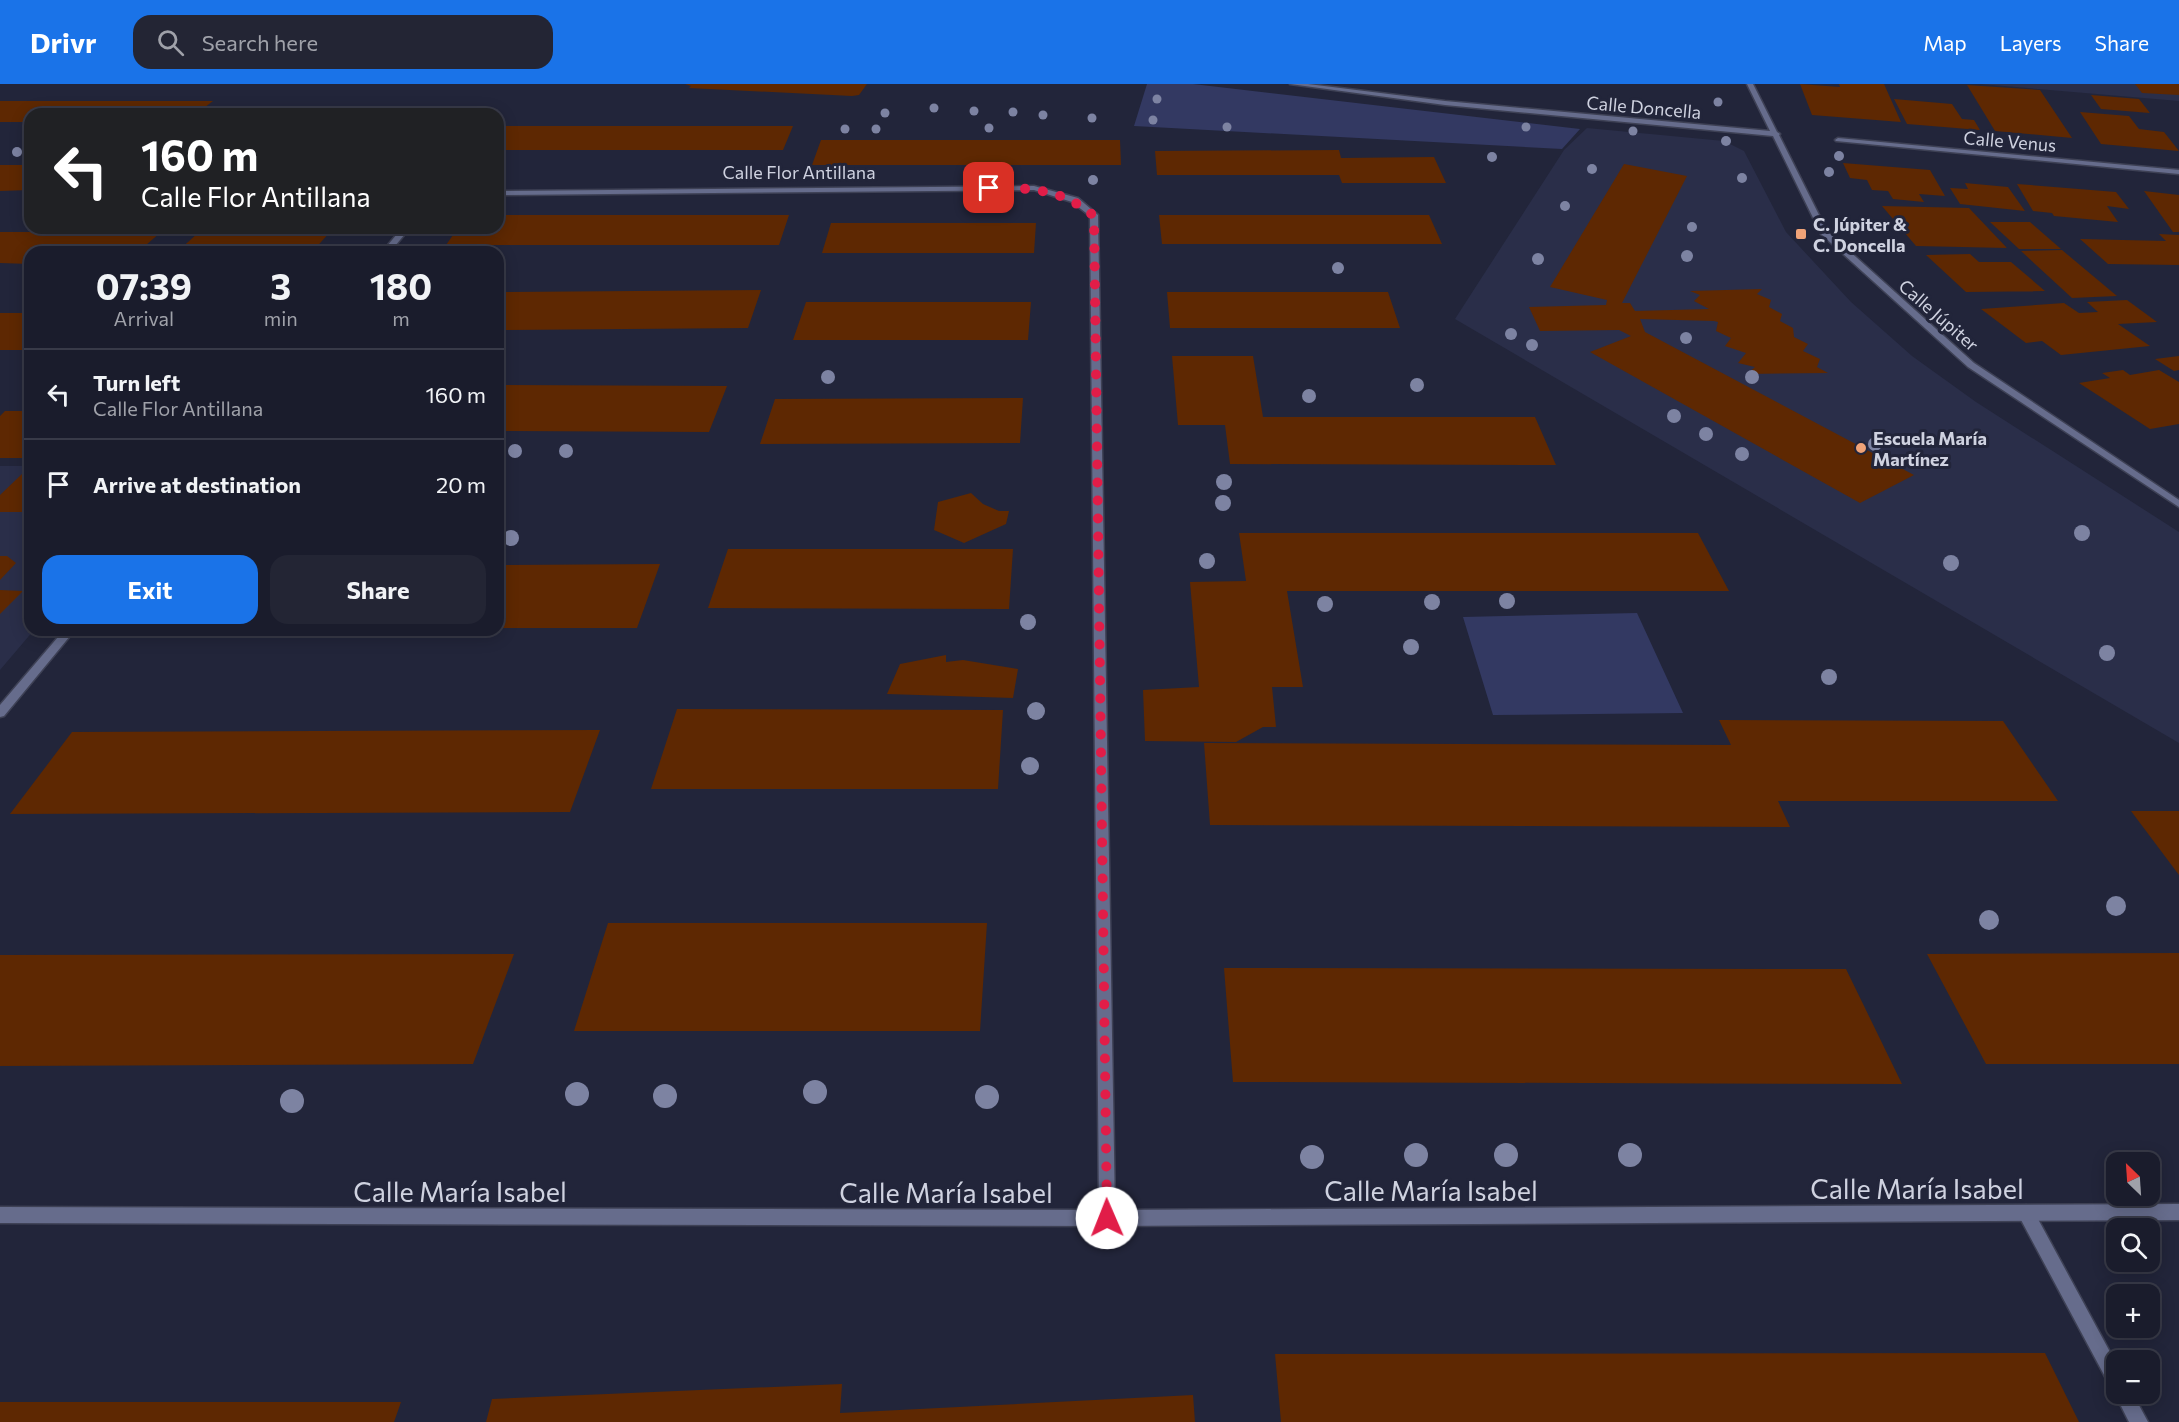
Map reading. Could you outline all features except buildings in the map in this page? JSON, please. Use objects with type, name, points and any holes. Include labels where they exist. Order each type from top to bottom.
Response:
[{"type":"street","name":"Calle Doncella","points":[[1293,84],[1445,103],[1777,134]]},
{"type":"street","name":"Calle Júpiter","points":[[1750,84],[1824,232],[1884,289],[1971,365],[2179,504]]},
{"type":"street","name":"Calle Venus","points":[[1838,140],[2179,172]]},
{"type":"street","name":"Calle Flor Antillana","points":[[504,193],[1034,188],[1075,200],[1094,216],[1107,1218]]},
{"type":"street","points":[[391,246],[401,234]]},
{"type":"street","points":[[0,713],[65,636]]},
{"type":"street","name":"Calle María Isabel","points":[[0,1215],[1107,1218],[2179,1212]]},
{"type":"street","points":[[2026,1213],[2106,1361]]},
{"type":"street","points":[[2129,1404],[2139,1422]]},
{"type":"shaded area","points":[[1147,84],[1193,84],[1580,129],[1562,149],[1134,126]]},
{"type":"shaded area","points":[[1980,84],[2179,84],[2179,101]]},
{"type":"shaded area","name":"Escuela María Martínez","points":[[1587,128],[1724,141],[1744,151],[1786,232],[1851,302],[1912,356],[1976,402],[2179,532],[2179,743],[1455,319],[1564,150]]},
{"type":"shaded area","points":[[0,466],[24,466],[24,636],[29,636],[0,670]]},
{"type":"shaded area","points":[[1637,613],[1683,713],[1493,715],[1463,617]]},
{"type":"place","name":"C. Júpiter & C. Doncella","points":[[1801,234]]},
{"type":"place","name":"Escuela María Martínez","points":[[1861,448]]},
{"type":"route","points":[[989,188],[1034,188],[1075,200],[1094,216],[1107,1218]]}]
